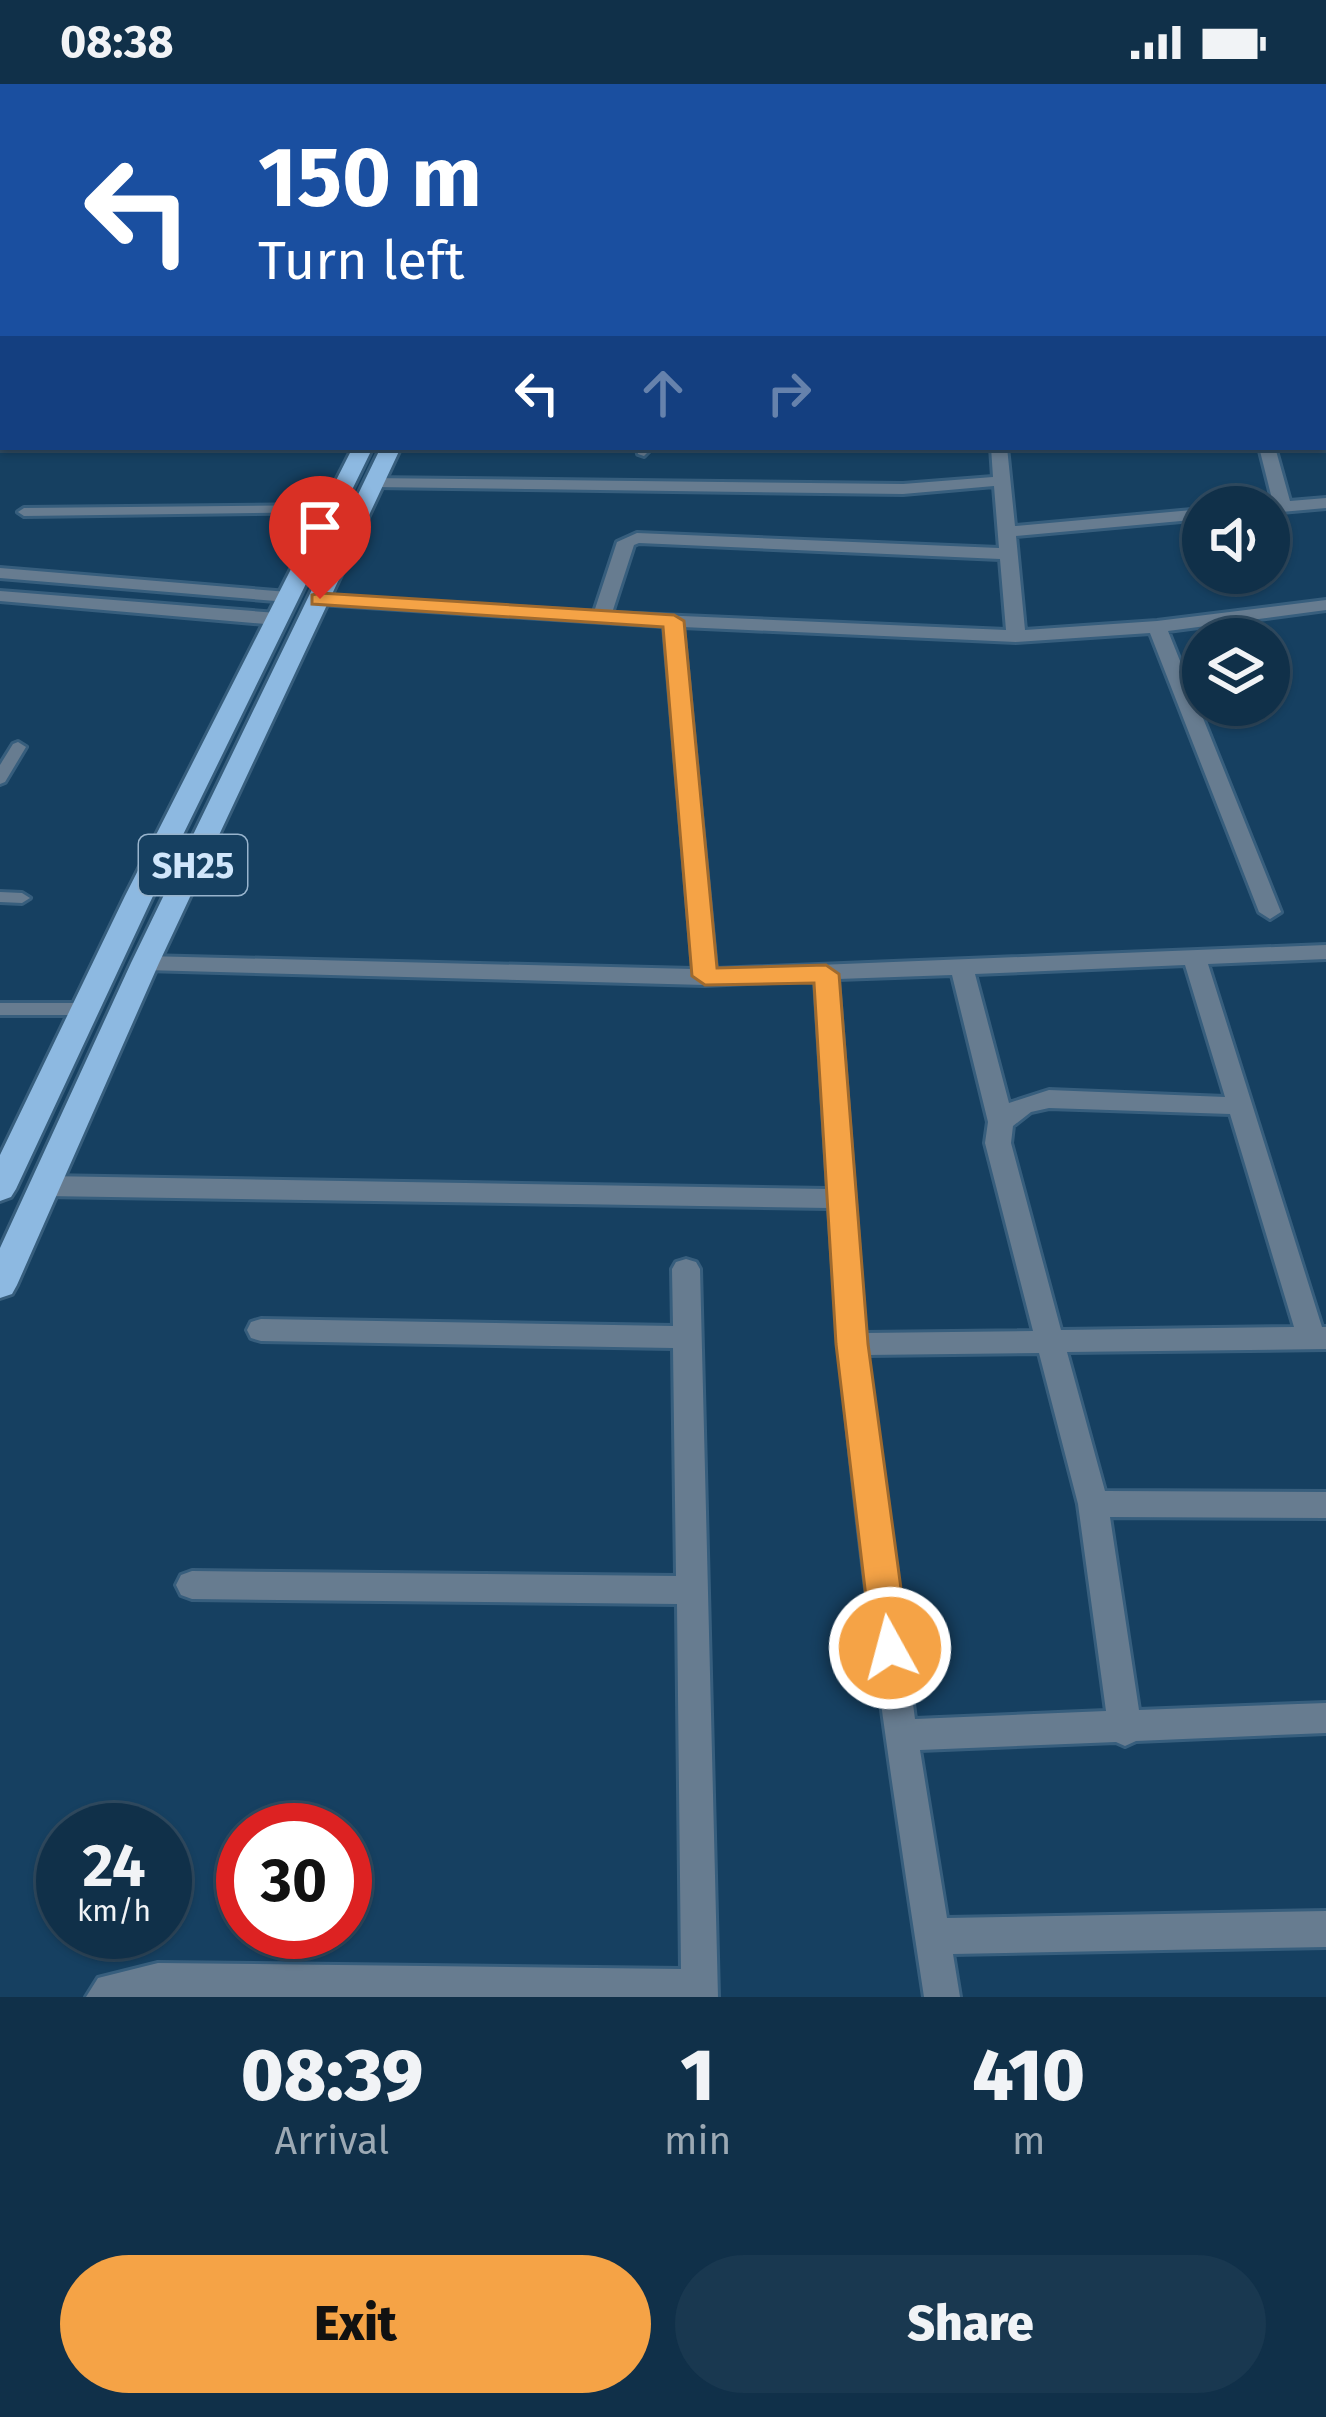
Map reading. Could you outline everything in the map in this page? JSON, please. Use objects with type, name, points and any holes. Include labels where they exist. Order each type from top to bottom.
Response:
[{"type":"main road","name":"SH25","points":[[0,1189],[84,1009],[361,450]]},
{"type":"main road","name":"SH25","points":[[0,1285],[146,963],[390,450]]},
{"type":"street","points":[[999,450],[1016,636]]},
{"type":"street","points":[[1267,450],[1273,486]]},
{"type":"street","points":[[374,482],[903,489],[1000,481]]},
{"type":"street","points":[[1290,506],[1326,503]]},
{"type":"street","points":[[1005,532],[1182,516]]},
{"type":"street","points":[[601,618],[626,542],[638,538],[1007,554]]},
{"type":"street","points":[[0,573],[283,608]]},
{"type":"street","points":[[0,596],[283,608]]},
{"type":"street","points":[[320,599],[601,618],[1016,636],[1157,627],[1326,605]]},
{"type":"street","points":[[674,621],[705,976]]},
{"type":"street","points":[[1157,627],[1270,912]]},
{"type":"street","points":[[146,963],[705,976],[1196,961],[1326,952]]},
{"type":"street","points":[[852,1344],[1319,1338],[1196,961]]},
{"type":"street","points":[[962,969],[1001,1122],[998,1143],[1093,1504],[1125,1730]]},
{"type":"street","points":[[826,974],[852,1344],[902,1736],[942,1997]]},
{"type":"street","points":[[1001,1122],[1023,1105],[1049,1099],[1242,1106]]},
{"type":"street","points":[[45,1186],[843,1199]]},
{"type":"street","points":[[104,1997],[111,1991],[158,1982],[700,1992],[686,1269]]},
{"type":"street","points":[[260,1330],[687,1336]]},
{"type":"street","points":[[1093,1504],[1326,1505]]},
{"type":"street","points":[[192,1586],[693,1590]]},
{"type":"street","points":[[902,1736],[1326,1718]]},
{"type":"street","points":[[934,1936],[1326,1929]]},
{"type":"lane","points":[[24,512],[331,509]]},
{"type":"lane","points":[[0,779],[18,747]]},
{"type":"lane","points":[[0,897],[22,898]]},
{"type":"lane","points":[[0,1009],[84,1009]]},
{"type":"route","points":[[320,599],[674,621],[705,976],[826,974],[852,1344],[890,1648]]}]
